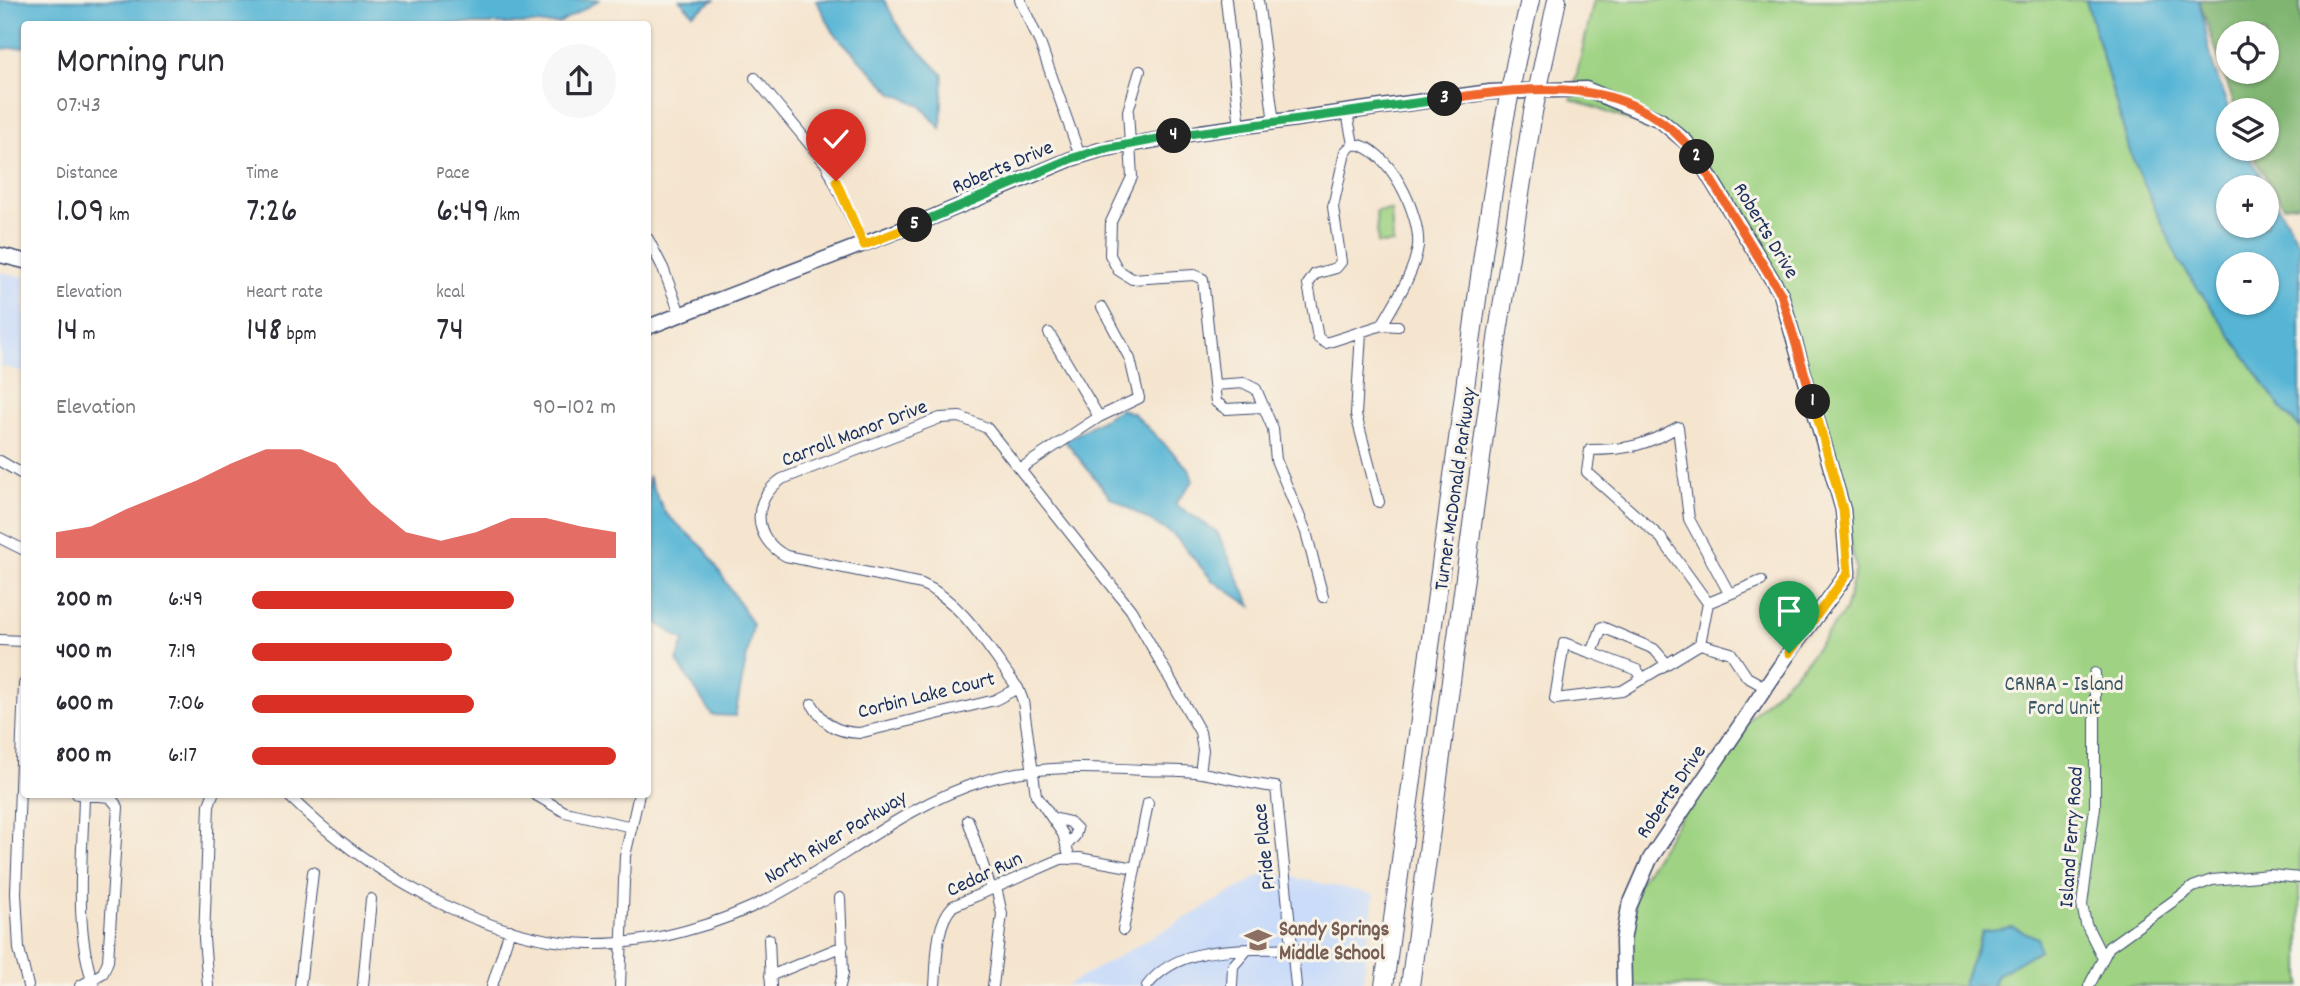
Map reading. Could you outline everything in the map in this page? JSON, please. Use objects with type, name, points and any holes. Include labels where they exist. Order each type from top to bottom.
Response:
[{"type":"highway","name":"Turner McDonald Parkway","points":[[1384,986],[1484,247],[1504,122],[1530,0]]},
{"type":"highway","name":"Turner McDonald Parkway","points":[[1410,986],[1498,332],[1533,112],[1557,0]]},
{"type":"street","points":[[1020,0],[1040,43],[1080,156]]},
{"type":"street","points":[[1226,0],[1240,127]]},
{"type":"street","points":[[1258,0],[1274,122]]},
{"type":"street","points":[[1140,71],[1128,111],[1132,177],[1111,222],[1110,254],[1118,270],[1132,279],[1194,275],[1203,279],[1216,402],[1221,408],[1262,407]]},
{"type":"street","points":[[755,78],[826,164],[864,245]]},
{"type":"street","name":"Roberts Drive","points":[[651,326],[864,245],[1080,156],[1130,144],[1490,92],[1586,89],[1660,120],[1686,142],[1698,158],[1781,294],[1839,497],[1847,544],[1848,573],[1765,687],[1650,859],[1639,881],[1623,941],[1624,986]]},
{"type":"street","points":[[1347,113],[1353,144]]},
{"type":"street","points":[[1353,144],[1362,145],[1391,170],[1413,212],[1418,228],[1418,247],[1410,274],[1382,325]]},
{"type":"street","points":[[1353,144],[1345,152],[1333,207],[1341,262],[1336,268],[1315,274],[1308,285],[1318,338],[1321,342],[1382,325],[1398,326]]},
{"type":"street","points":[[651,245],[681,316]]},
{"type":"street","points":[[0,256],[21,260]]},
{"type":"street","points":[[1020,469],[1099,417],[1139,398],[1130,359],[1102,307]]},
{"type":"street","points":[[1361,332],[1356,415],[1379,502]]},
{"type":"street","points":[[1049,333],[1099,417]]},
{"type":"street","points":[[1214,385],[1249,384],[1256,389],[1273,429],[1276,460],[1306,532],[1323,597]]},
{"type":"street","name":"Carroll Manor Drive","points":[[1032,770],[1027,714],[1018,688],[955,606],[940,592],[922,584],[786,556],[768,543],[759,522],[763,497],[782,479],[940,418],[960,417],[978,423],[994,436],[1131,610],[1200,732],[1203,750],[1200,772]]},
{"type":"street","points":[[1700,644],[1708,603],[1661,538],[1587,472],[1590,450],[1619,450],[1647,444],[1678,427],[1689,519],[1729,593]]},
{"type":"street","points":[[0,461],[21,473]]},
{"type":"street","points":[[0,538],[21,548]]},
{"type":"street","points":[[1708,603],[1761,581]]},
{"type":"street","points":[[1592,653],[1602,627],[1654,649],[1667,664]]},
{"type":"street","points":[[0,640],[21,641]]},
{"type":"street","points":[[1643,679],[1637,670],[1564,643],[1556,699],[1622,691],[1643,679],[1700,644],[1731,653],[1747,677],[1765,687]]},
{"type":"street","name":"Island Ferry Road","points":[[2095,673],[2095,807],[2082,905],[2086,924],[2102,956]]},
{"type":"street","name":"Corbin Lake Court","points":[[812,704],[831,727],[859,733],[995,700],[1018,688]]},
{"type":"street","name":"North River Parkway","points":[[291,798],[333,836],[380,869],[444,904],[510,930],[559,942],[621,943],[686,929],[772,897],[933,801],[981,782],[1032,770],[1095,767],[1200,772],[1276,787]]},
{"type":"street","points":[[1032,770],[1036,795],[1053,818],[1070,859]]},
{"type":"street","name":"Pride Place","points":[[1276,787],[1296,986]]},
{"type":"street","points":[[22,798],[17,923],[28,986]]},
{"type":"street","points":[[83,798],[83,929],[86,959],[93,984]]},
{"type":"street","points":[[80,986],[93,984],[103,973],[108,961],[118,807],[111,798]]},
{"type":"street","points":[[208,986],[204,939],[209,805],[212,798]]},
{"type":"street","points":[[541,798],[565,812],[632,827]]},
{"type":"street","points":[[620,986],[625,856],[638,798]]},
{"type":"street","points":[[1123,930],[1148,803]]},
{"type":"street","points":[[1053,818],[1070,822],[1077,829],[1075,836],[1066,846]]},
{"type":"street","points":[[968,820],[1002,914],[993,986]]},
{"type":"street","name":"Cedar Run","points":[[934,986],[947,913],[961,902],[1061,859],[1135,868]]},
{"type":"street","points":[[300,986],[313,872]]},
{"type":"street","points":[[2089,986],[2102,956],[2117,940],[2202,883],[2270,875],[2300,878]]},
{"type":"street","points":[[839,986],[843,946],[840,898]]},
{"type":"street","points":[[363,986],[371,900]]},
{"type":"street","points":[[492,986],[510,930]]},
{"type":"street","points":[[769,939],[771,981],[843,946]]},
{"type":"street","points":[[1147,986],[1166,969],[1202,953],[1294,948]]},
{"type":"street","points":[[1232,986],[1233,967],[1246,951]]},
{"type":"shaded area","points":[[0,272],[21,276],[21,371],[0,366]]},
{"type":"shaded area","name":"Sandy Springs Middle School","points":[[1267,872],[1374,894],[1362,986],[1066,986]]},
{"type":"green space","name":"CRNRA - Island Ford Unit","points":[[1594,0],[2086,0],[2131,155],[2216,299],[2216,315],[2226,315],[2280,407],[2300,428],[2300,986],[1992,986],[1997,975],[2039,950],[1983,931],[1962,986],[1628,986],[1629,899],[1731,737],[1803,665],[1845,611],[1856,569],[1845,515],[1778,281],[1694,144],[1571,99]]},
{"type":"green space","points":[[2199,0],[2300,0],[2300,204],[2284,206],[2279,198],[2279,175],[2265,175],[2256,161],[2279,161],[2279,98],[2232,98],[2227,84],[2279,84],[2279,21],[2216,21],[2216,51]]},
{"type":"green space","points":[[1391,210],[1393,243],[1378,244],[1376,211]]},
{"type":"water","points":[[0,0],[599,0],[564,21],[21,21],[21,47],[0,49]]},
{"type":"water","points":[[680,0],[714,0],[693,14]]},
{"type":"water","points":[[816,0],[884,0],[901,31],[943,75],[941,129],[920,105],[893,93],[834,33]]},
{"type":"water","points":[[2086,0],[2199,0],[2216,84],[2220,84],[2225,98],[2216,98],[2216,161],[2252,161],[2260,175],[2216,175],[2216,238],[2279,238],[2279,208],[2300,244],[2300,428],[2280,407],[2216,315],[2279,315],[2279,252],[2216,252],[2216,314],[2179,261],[2131,155]]},
{"type":"water","points":[[1120,409],[1133,413],[1189,469],[1193,481],[1175,504],[1217,532],[1251,606],[1212,580],[1174,535],[1110,497],[1065,441]]},
{"type":"water","points":[[651,483],[665,513],[705,549],[753,625],[735,716],[712,715],[677,661],[684,641],[651,619]]},
{"type":"water","points":[[2013,927],[2038,938],[2039,950],[1997,975],[1992,986],[1962,986],[1983,931]]},
{"type":"place","name":"Sandy Springs Middle School","points":[[1258,940]]},
{"type":"route","points":[[836,181],[864,245],[1070,159],[1100,150],[1201,132],[1490,92],[1557,88],[1586,89],[1625,103],[1660,120],[1686,142],[1698,158],[1781,294],[1843,510],[1848,573],[1789,653]]}]
